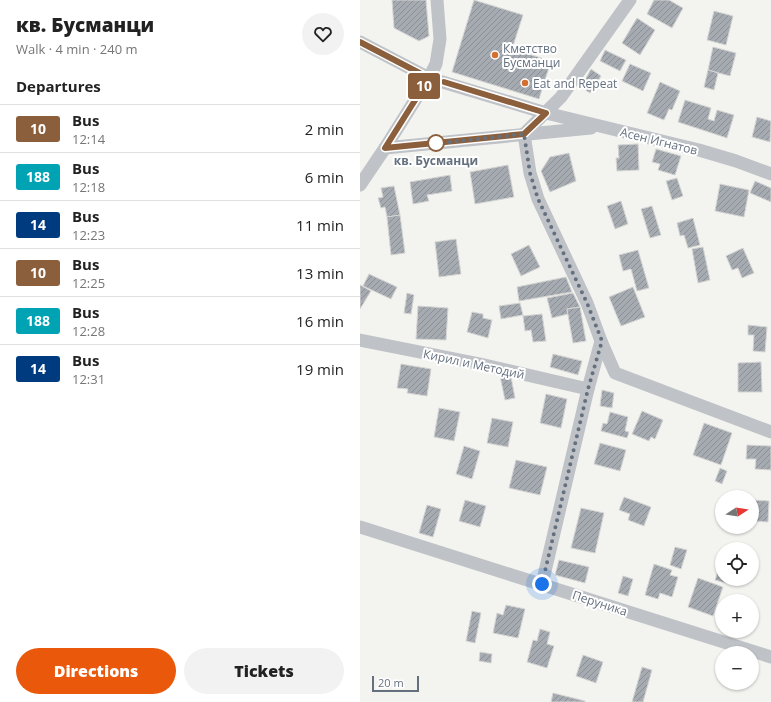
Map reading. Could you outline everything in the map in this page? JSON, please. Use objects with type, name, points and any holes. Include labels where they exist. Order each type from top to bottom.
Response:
[{"type":"street","points":[[360,185],[429,78],[436,64],[440,39],[437,0]]},
{"type":"street","points":[[524,134],[561,97],[630,0]]},
{"type":"street","name":"Асен Игнатов","points":[[360,42],[429,78],[546,113],[699,150],[736,161],[771,174]]},
{"type":"street","points":[[385,148],[602,127]]},
{"type":"street","points":[[524,134],[530,173],[538,199],[587,303],[615,373]]},
{"type":"street","name":"Кирил и Методий","points":[[360,340],[480,364],[588,389]]},
{"type":"street","points":[[542,584],[588,389],[602,341]]},
{"type":"street","points":[[594,368],[615,373],[771,432]]},
{"type":"street","name":"Перуника","points":[[360,527],[771,657]]},
{"type":"building","points":[[392,0],[426,0],[429,36],[419,41],[394,28]]},
{"type":"building","name":"Кметство Бусманци","points":[[474,0],[523,15],[512,49],[551,61],[539,99],[452,72]]},
{"type":"building","points":[[654,0],[669,0],[683,8],[672,28],[647,14]]},
{"type":"building","points":[[714,11],[733,16],[726,45],[707,40]]},
{"type":"building","points":[[637,18],[655,30],[640,55],[622,43]]},
{"type":"building","points":[[713,47],[736,53],[730,76],[708,70]]},
{"type":"building","points":[[605,50],[626,60],[620,71],[600,61]]},
{"type":"building","points":[[630,64],[651,73],[643,91],[622,81]]},
{"type":"building","points":[[591,69],[601,76],[590,93],[581,87]]},
{"type":"building","points":[[708,70],[718,73],[714,90],[704,87]]},
{"type":"building","points":[[660,82],[680,91],[672,110],[669,109],[664,120],[647,113]]},
{"type":"building","points":[[685,100],[711,108],[708,119],[714,121],[717,110],[734,115],[727,138],[678,122]]},
{"type":"building","points":[[757,117],[771,121],[770,142],[752,137]]},
{"type":"building","points":[[638,144],[639,170],[617,171],[616,158],[619,158],[618,145]]},
{"type":"building","points":[[656,149],[681,156],[675,175],[658,170],[660,164],[652,162]]},
{"type":"building","points":[[569,153],[576,181],[550,192],[541,171],[550,157]]},
{"type":"building","points":[[508,165],[514,197],[475,204],[470,172]]},
{"type":"building","points":[[450,175],[452,191],[427,195],[429,201],[413,204],[410,182]]},
{"type":"building","points":[[677,178],[683,196],[672,200],[666,181]]},
{"type":"building","points":[[755,181],[771,188],[771,202],[750,193]]},
{"type":"building","points":[[720,184],[749,190],[744,217],[715,211]]},
{"type":"building","points":[[394,186],[400,215],[387,217],[385,207],[381,208],[378,198],[383,197],[381,188]]},
{"type":"building","points":[[621,201],[628,224],[615,229],[607,206]]},
{"type":"building","points":[[652,206],[661,235],[650,238],[641,209]]},
{"type":"building","points":[[400,215],[405,253],[391,255],[387,217]]},
{"type":"building","points":[[693,218],[700,245],[688,248],[684,235],[680,236],[677,223]]},
{"type":"building","points":[[456,239],[461,274],[439,277],[435,242]]},
{"type":"building","points":[[529,245],[540,267],[521,276],[511,254]]},
{"type":"building","points":[[703,247],[710,280],[698,283],[692,249]]},
{"type":"building","points":[[743,248],[754,273],[742,278],[738,268],[732,270],[726,256]]},
{"type":"building","points":[[638,250],[649,288],[637,291],[631,269],[623,271],[619,255]]},
{"type":"building","points":[[369,274],[397,287],[391,299],[363,286]]},
{"type":"building","points":[[566,277],[572,292],[519,301],[517,287]]},
{"type":"building","points":[[360,285],[371,291],[360,309]]},
{"type":"building","points":[[633,287],[645,317],[621,326],[609,297]]},
{"type":"building","points":[[407,293],[414,295],[411,314],[404,313]]},
{"type":"building","points":[[573,293],[580,307],[567,309],[568,314],[552,318],[547,298]]},
{"type":"building","points":[[520,303],[523,315],[501,319],[499,306]]},
{"type":"building","points":[[418,306],[448,308],[446,340],[416,339]]},
{"type":"building","points":[[580,307],[586,341],[573,343],[567,309]]},
{"type":"building","points":[[472,312],[483,314],[483,318],[492,320],[488,338],[467,332]]},
{"type":"building","points":[[542,314],[546,341],[533,342],[531,330],[525,331],[523,316]]},
{"type":"building","points":[[748,325],[767,327],[765,352],[753,351],[754,335],[748,335]]},
{"type":"building","points":[[553,354],[582,361],[578,375],[550,367]]},
{"type":"building","points":[[761,362],[762,392],[738,392],[738,363]]},
{"type":"building","points":[[401,364],[431,369],[427,396],[407,393],[408,389],[397,388]]},
{"type":"building","points":[[500,376],[511,377],[515,398],[505,400]]},
{"type":"building","points":[[602,390],[614,393],[612,408],[600,406]]},
{"type":"building","points":[[546,394],[567,399],[561,428],[540,423]]},
{"type":"building","points":[[439,408],[460,412],[454,441],[434,437]]},
{"type":"building","points":[[642,411],[663,420],[655,439],[651,437],[649,441],[632,434]]},
{"type":"building","points":[[610,412],[628,417],[625,431],[629,432],[627,438],[601,431],[603,423],[607,424]]},
{"type":"building","points":[[492,418],[513,422],[508,447],[487,443]]},
{"type":"building","points":[[704,423],[732,433],[721,465],[693,455]]},
{"type":"building","points":[[600,443],[626,450],[620,471],[594,464]]},
{"type":"building","points":[[747,445],[771,446],[771,470],[755,469],[756,459],[746,459]]},
{"type":"building","points":[[464,446],[480,451],[472,479],[456,474]]},
{"type":"building","points":[[516,460],[547,467],[540,495],[509,488]]},
{"type":"building","points":[[720,468],[727,471],[722,484],[715,481]]},
{"type":"building","points":[[624,497],[651,507],[644,526],[628,520],[630,514],[619,510]]},
{"type":"building","points":[[465,500],[486,506],[480,527],[459,521]]},
{"type":"building","points":[[759,500],[769,501],[768,522],[759,521]]},
{"type":"building","points":[[427,505],[441,509],[433,537],[419,533]]},
{"type":"building","points":[[581,508],[604,513],[595,553],[571,548]]},
{"type":"building","points":[[675,547],[687,550],[681,569],[670,565]]},
{"type":"building","points":[[559,560],[589,567],[585,583],[555,575]]},
{"type":"building","points":[[654,564],[672,570],[670,575],[678,577],[672,597],[660,593],[658,599],[645,595]]},
{"type":"building","points":[[623,576],[633,579],[628,596],[618,593]]},
{"type":"building","points":[[698,578],[715,584],[715,586],[723,587],[721,594],[715,594],[715,610],[713,616],[688,607]]},
{"type":"building","points":[[506,605],[525,609],[518,638],[493,633],[497,613],[503,615]]},
{"type":"building","points":[[472,611],[481,613],[475,643],[466,641]]},
{"type":"building","points":[[540,629],[550,632],[547,644],[554,646],[547,668],[527,662],[533,640],[537,641]]},
{"type":"building","points":[[480,652],[492,654],[491,663],[479,661]]},
{"type":"building","points":[[583,655],[603,662],[596,683],[576,676]]},
{"type":"building","points":[[642,667],[652,670],[643,702],[632,702]]},
{"type":"building","points":[[553,693],[585,701],[585,702],[551,702]]},
{"type":"bus line","name":"10","points":[[360,42],[429,78],[385,148],[524,134],[546,113],[444,82]]},
{"type":"place","name":"Кметство Бусманци","points":[[495,55]]},
{"type":"place","name":"Eat and Repeat","points":[[525,83]]},
{"type":"place","name":"кв. Бусманци","points":[[436,143]]},
{"type":"route","points":[[436,143],[432,144],[524,134],[530,173],[538,199],[587,303],[602,341],[588,389],[542,584]]}]
